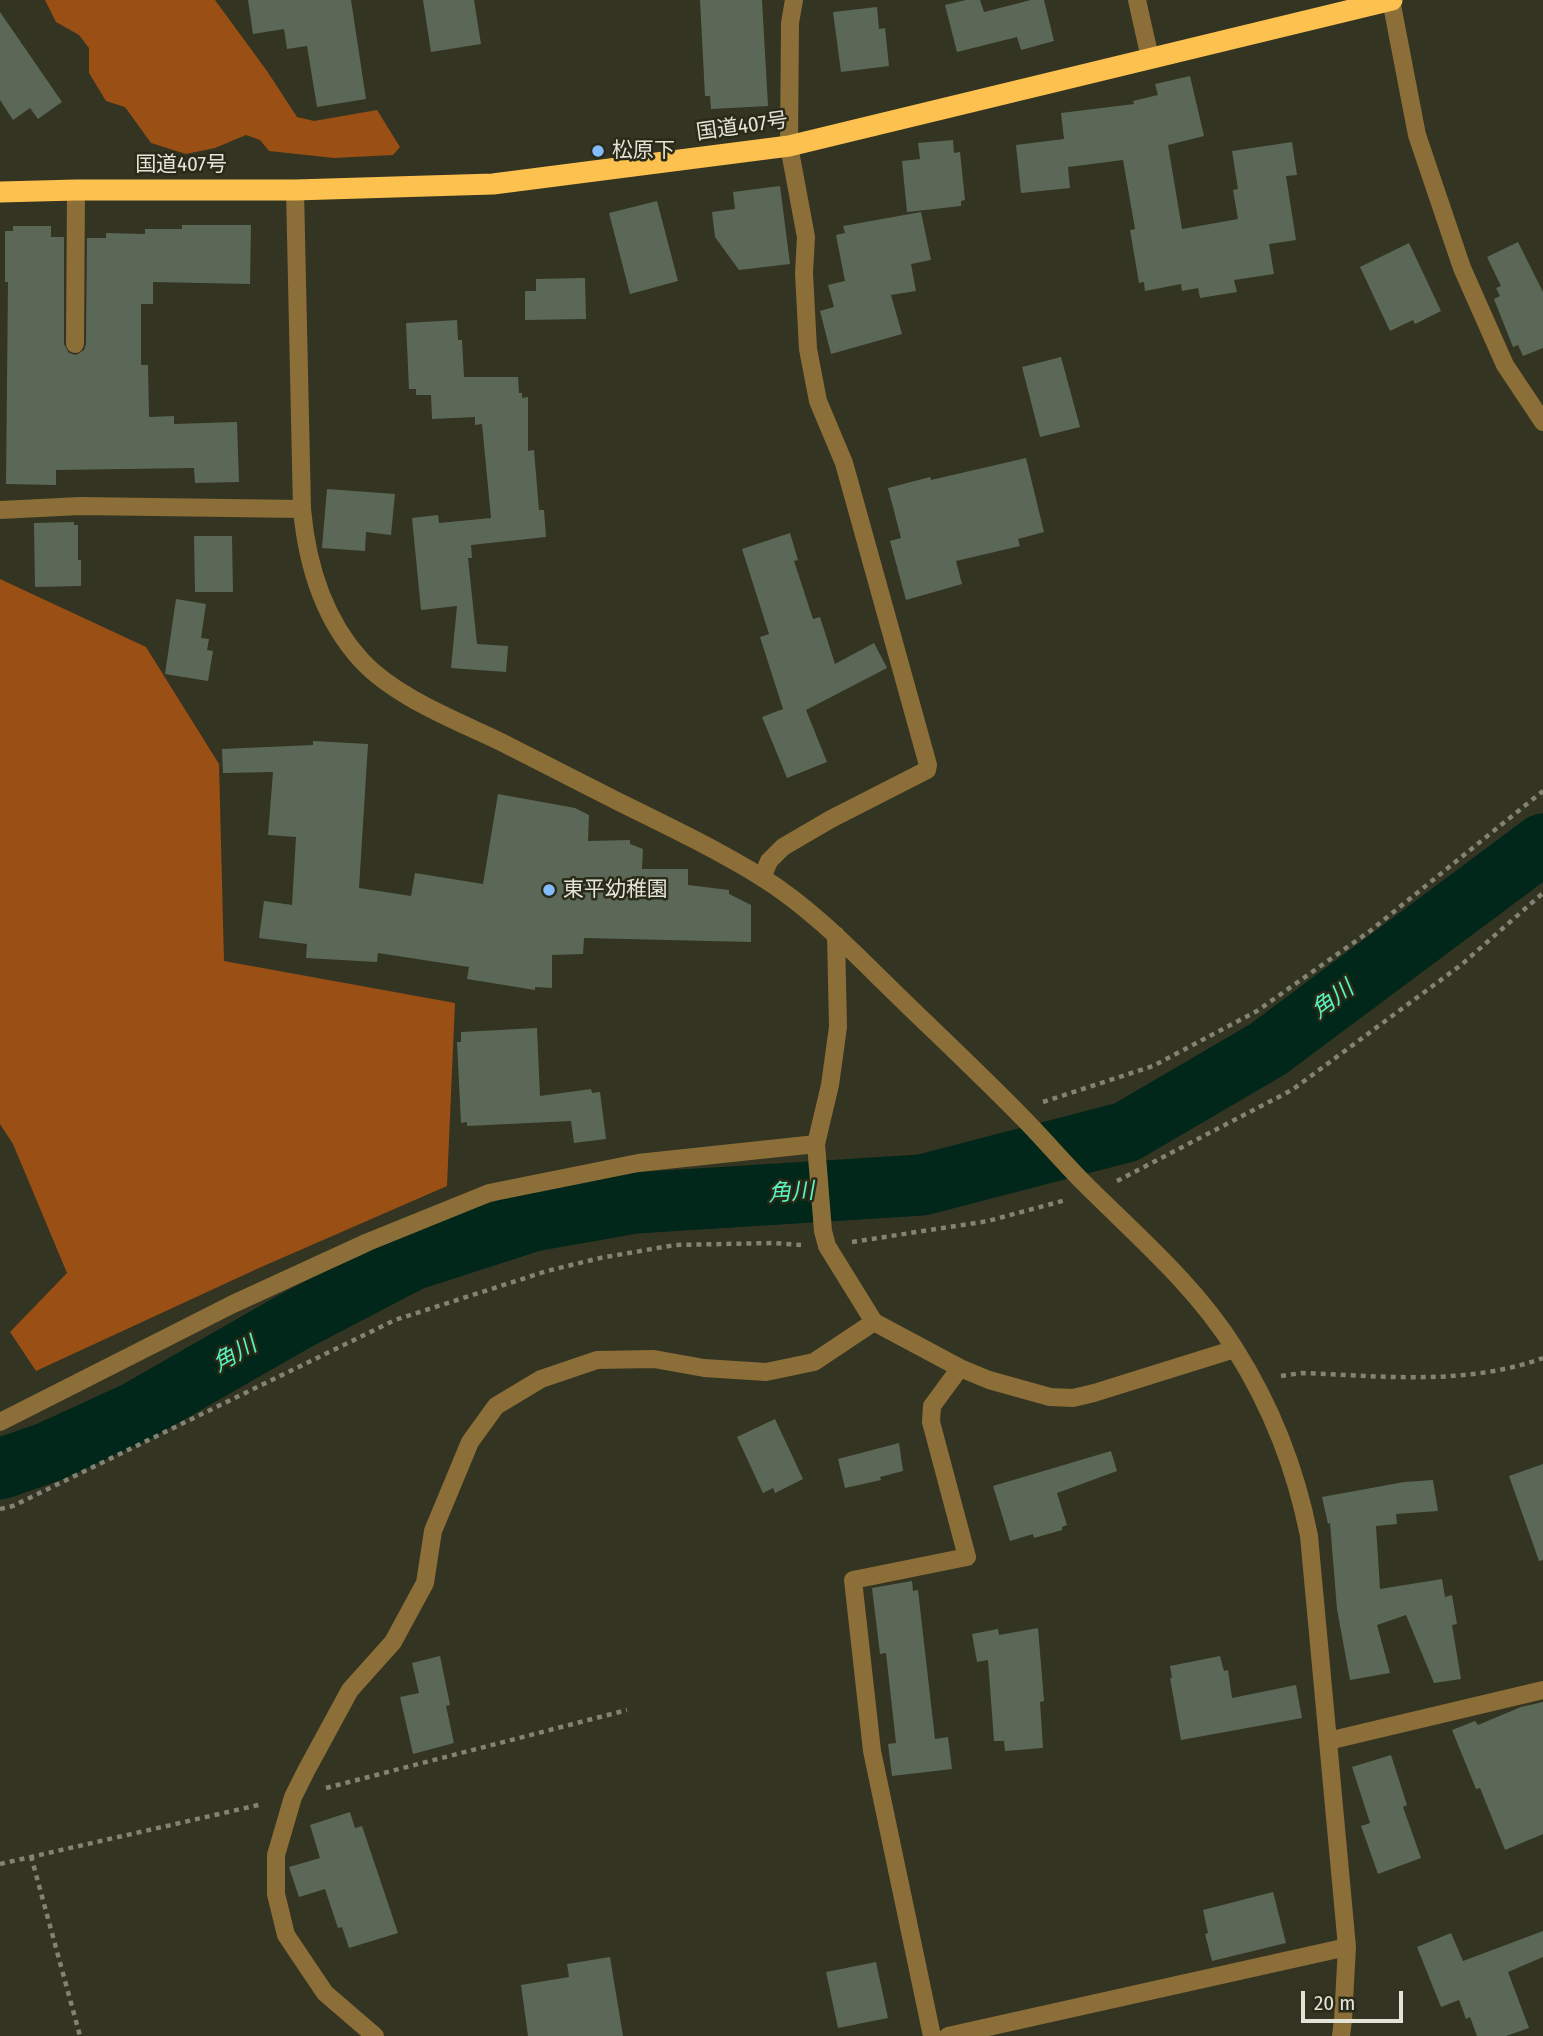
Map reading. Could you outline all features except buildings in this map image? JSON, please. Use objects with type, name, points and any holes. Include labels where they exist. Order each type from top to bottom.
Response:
[{"type":"highway","name":"国道407号","points":[[0,191],[295,190],[493,184],[789,146],[1391,0]]},
{"type":"street","points":[[762,878],[769,861],[783,847],[927,770],[928,765],[844,463],[818,401],[808,349],[804,273],[806,237],[789,146],[790,23],[794,0]]},
{"type":"street","points":[[1137,0],[1150,58]]},
{"type":"street","points":[[1391,0],[1417,135],[1462,268],[1505,365],[1543,422]]},
{"type":"street","points":[[75,344],[76,190]]},
{"type":"street","points":[[295,190],[304,538],[328,614],[362,661],[429,708],[680,832],[762,878],[796,901],[836,935],[1019,1114],[1200,1299],[1235,1349],[1272,1418],[1291,1467],[1308,1536],[1347,1947],[1341,2036]]},
{"type":"street","points":[[0,510],[80,506],[302,509]]},
{"type":"street","points":[[836,935],[838,1027],[830,1085],[816,1149],[825,1239],[874,1322],[960,1368],[989,1380],[1050,1397],[1073,1398],[1094,1393],[1235,1349]]},
{"type":"street","points":[[0,1422],[233,1304],[368,1242],[489,1194],[638,1163],[816,1149]]},
{"type":"street","points":[[375,2036],[325,1993],[286,1935],[276,1894],[276,1855],[293,1797],[350,1690],[393,1643],[425,1583],[433,1531],[470,1442],[496,1406],[541,1379],[597,1360],[654,1359],[704,1368],[766,1372],[814,1362],[874,1322]]},
{"type":"street","points":[[932,2036],[872,1751],[853,1580],[967,1557],[931,1422],[932,1406],[960,1368]]},
{"type":"street","points":[[1328,1741],[1543,1690]]},
{"type":"street","points":[[948,2036],[1347,1947]]},
{"type":"path","points":[[1019,1114],[1153,1066],[1257,1011],[1370,931],[1543,791]]},
{"type":"path","points":[[0,1509],[13,1506],[395,1320],[560,1268],[675,1245],[773,1243],[890,1234],[988,1221],[1089,1187],[1292,1090],[1461,965],[1543,893]]},
{"type":"path","points":[[1255,1386],[1277,1377],[1302,1373],[1451,1377],[1515,1368],[1543,1358]]},
{"type":"path","points":[[0,1864],[31,1856],[80,2036]]},
{"type":"shaded area","points":[[45,0],[215,0],[297,117],[314,121],[377,110],[400,147],[393,155],[334,158],[269,151],[260,140],[246,135],[215,148],[186,154],[151,143],[125,107],[106,101],[89,73],[89,48],[79,35],[56,22]]},
{"type":"shaded area","points":[[0,579],[146,647],[219,764],[224,961],[455,1003],[447,1186],[259,1268],[36,1371],[10,1332],[67,1273],[13,1144],[0,1124]]},
{"type":"waterway","name":"角川","points":[[0,1469],[49,1452],[136,1412],[295,1321],[412,1260],[533,1221],[635,1203],[922,1185],[1126,1132],[1268,1049],[1543,844]]},
{"type":"place","name":"松原下","points":[[598,151]]},
{"type":"place","name":"東平幼稚園","points":[[549,890]]}]
